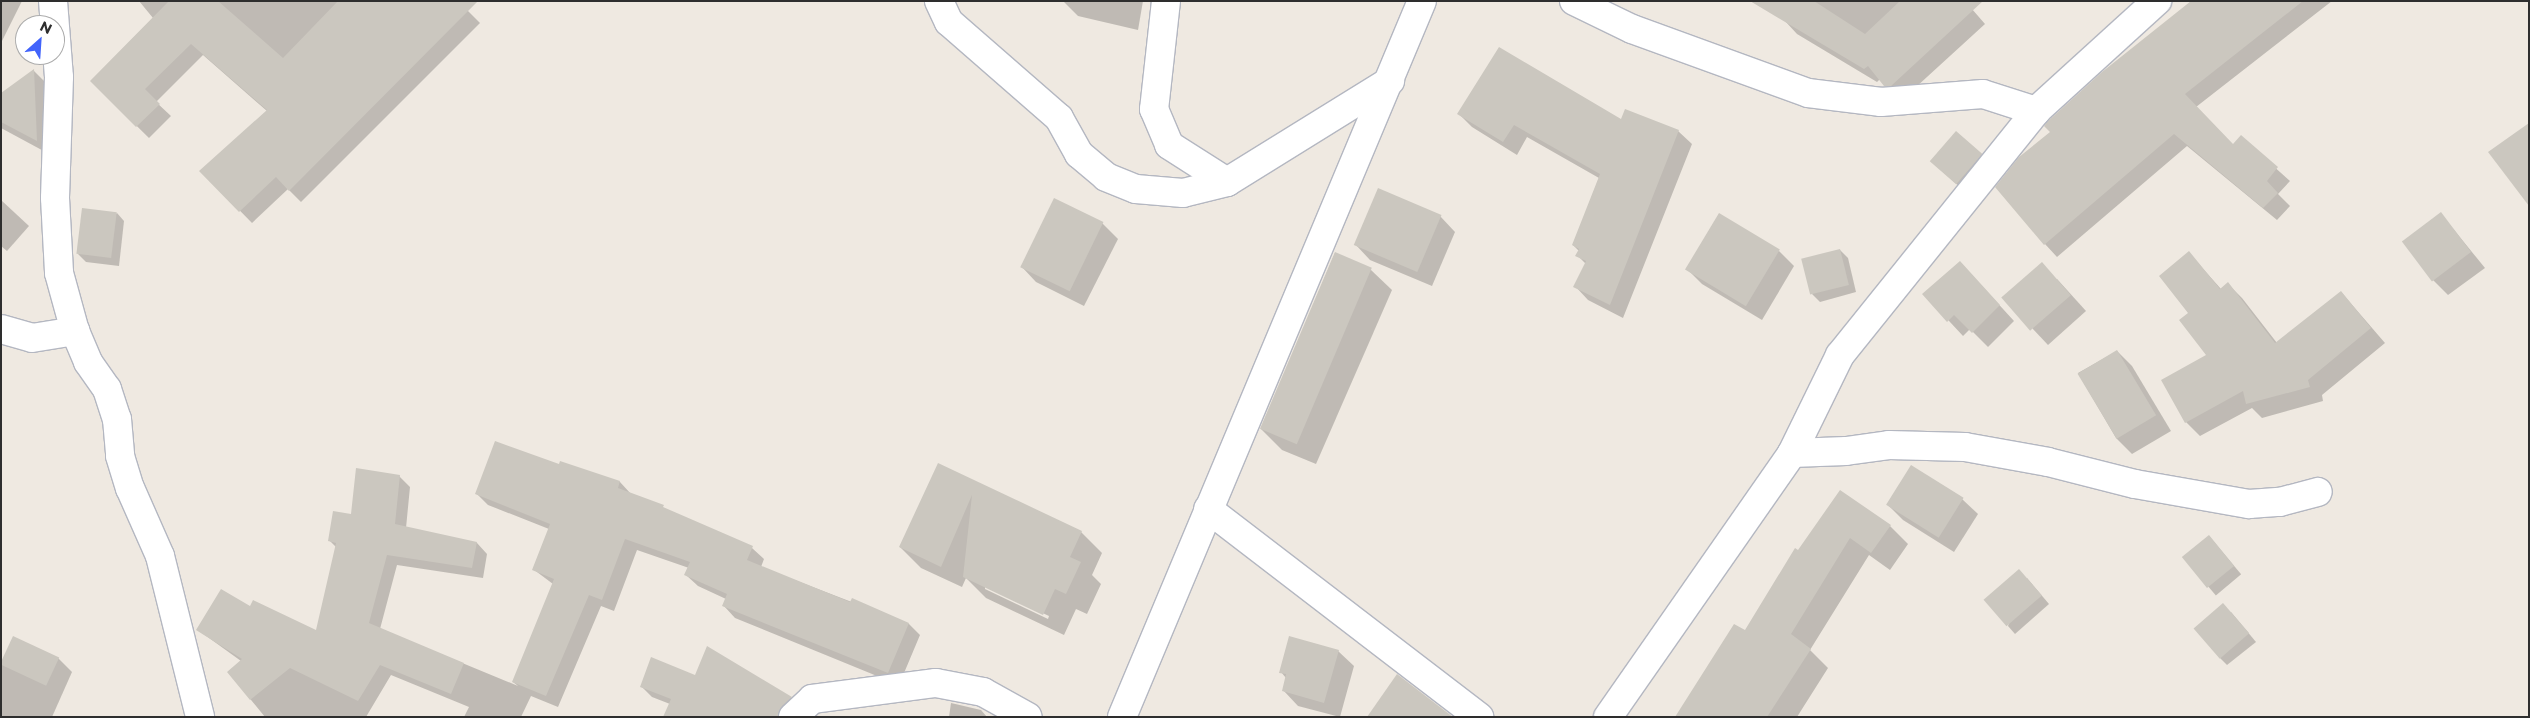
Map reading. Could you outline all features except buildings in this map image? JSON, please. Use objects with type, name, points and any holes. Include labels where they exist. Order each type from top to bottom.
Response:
[{"type":"street","points":[[54,1],[60,77],[55,198],[59,273],[75,332],[88,362],[107,389],[117,419],[120,456],[130,488],[160,556],[200,717]]},
{"type":"street","points":[[939,1],[950,22],[1059,118],[1079,154],[1106,177],[1136,190],[1183,193],[1227,182],[1390,81]]},
{"type":"street","points":[[1166,1],[1154,109],[1169,145],[1227,182]]},
{"type":"street","points":[[1122,717],[1422,1]]},
{"type":"street","points":[[1574,1],[1632,29],[1808,93],[1881,102],[1983,94],[2036,111]]},
{"type":"street","points":[[1608,717],[1792,452],[1840,355],[2036,111],[2156,1]]},
{"type":"street","points":[[1,329],[32,338]]},
{"type":"street","points":[[1,346],[32,338],[75,332]]},
{"type":"street","points":[[1792,452],[1889,444],[1965,447],[2048,462],[2135,484],[2249,504],[2280,502],[2318,492]]},
{"type":"street","points":[[1208,509],[1479,717]]},
{"type":"street","points":[[793,717],[812,699],[936,683],[983,692],[1028,717]]}]
